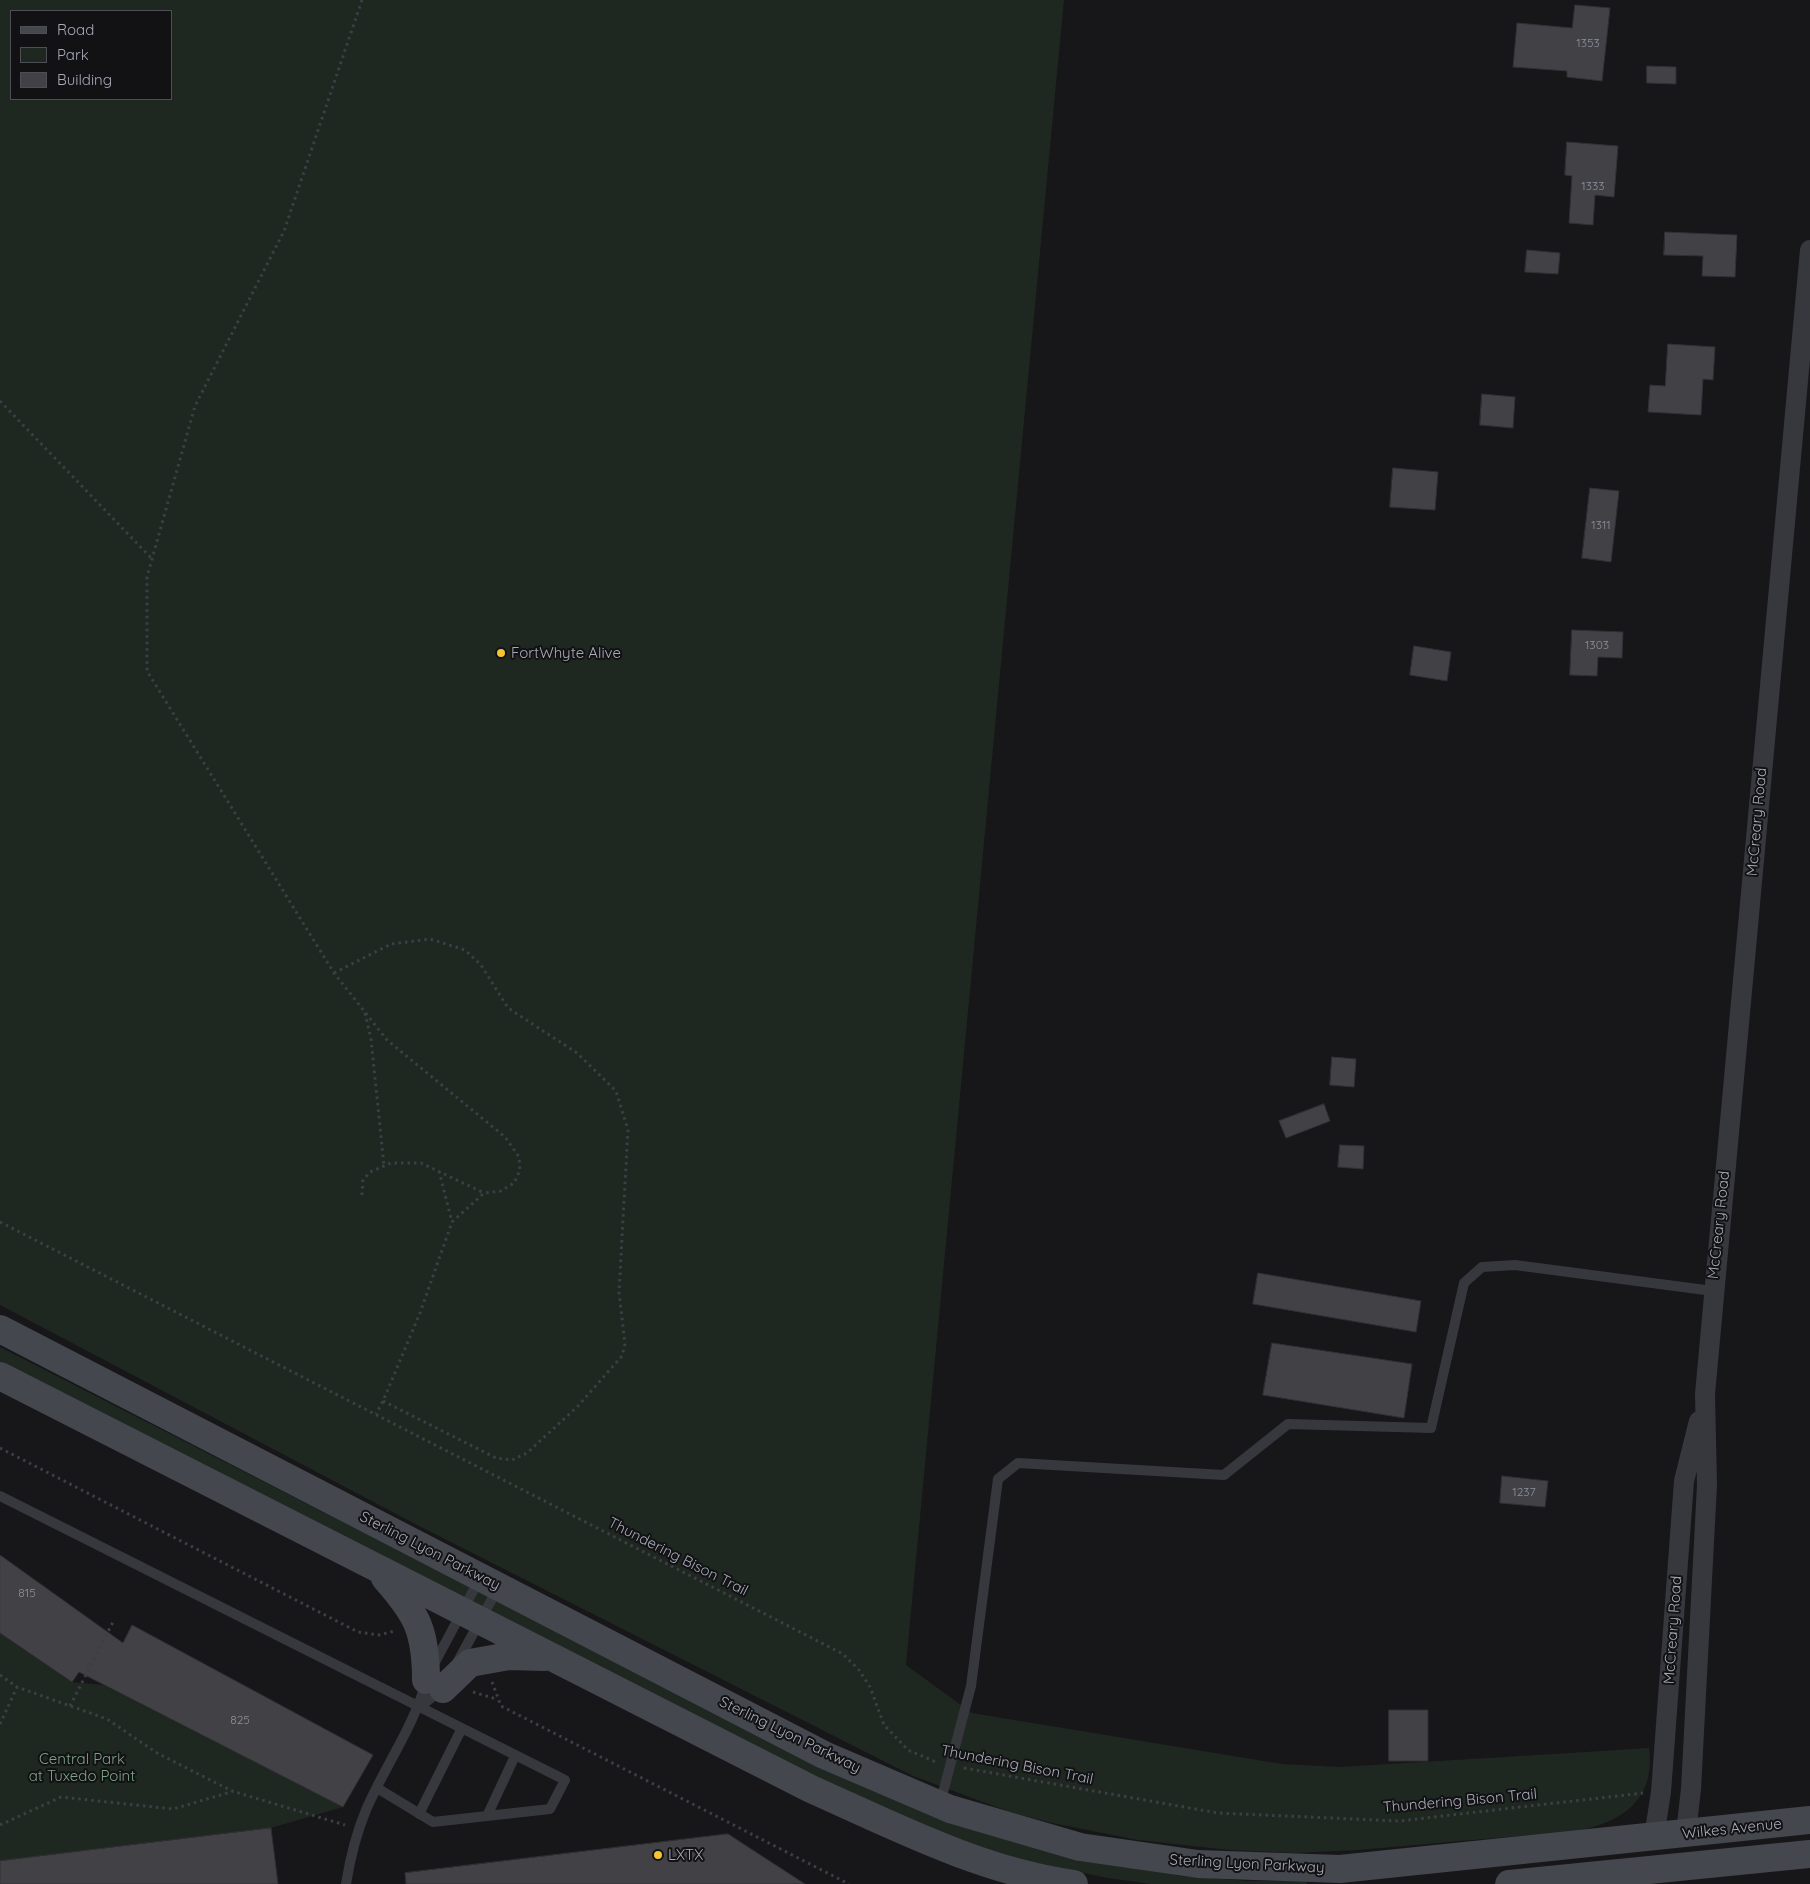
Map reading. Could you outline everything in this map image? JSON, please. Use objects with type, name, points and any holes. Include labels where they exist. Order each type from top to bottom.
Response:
[{"type":"main road","name":"Sterling Lyon Parkway","points":[[0,1329],[824,1755],[939,1805],[1080,1847],[1198,1864],[1340,1869],[1654,1837]]},
{"type":"main road","points":[[0,1376],[811,1789],[937,1845],[1001,1868],[1046,1881],[1074,1884]]},
{"type":"main road","points":[[376,1567],[409,1604],[420,1626],[434,1684],[470,1663],[509,1656],[552,1657]]},
{"type":"main road","name":"Wilkes Avenue","points":[[1654,1837],[1810,1820]]},
{"type":"main road","points":[[1683,1876],[1686,1834]]},
{"type":"main road","points":[[1648,1877],[1654,1837]]},
{"type":"main road","points":[[1509,1884],[1683,1876],[1810,1854]]},
{"type":"street","name":"McCreary Road","points":[[1686,1834],[1691,1780],[1707,1485],[1705,1394],[1713,1290],[1810,250]]},
{"type":"street","name":"McCreary Road","points":[[1654,1837],[1661,1792],[1684,1481],[1705,1394]]},
{"type":"lane","points":[[939,1805],[971,1686],[998,1479],[1018,1463],[1224,1475],[1288,1424],[1432,1428],[1464,1283],[1482,1267],[1515,1265],[1713,1290]]},
{"type":"lane","points":[[0,1496],[461,1730],[565,1780],[550,1809],[433,1822],[377,1788]]},
{"type":"lane","points":[[418,1708],[434,1684],[490,1582]]},
{"type":"lane","points":[[346,1884],[352,1848],[377,1788],[418,1708],[434,1684],[490,1582]]},
{"type":"lane","points":[[418,1814],[461,1730]]},
{"type":"lane","points":[[487,1816],[515,1756]]},
{"type":"path","points":[[362,0],[284,231],[195,406],[147,577],[147,671],[334,973],[387,1040],[505,1137],[519,1157],[520,1170],[514,1183],[501,1190],[484,1193],[452,1222],[420,1313],[376,1414]]},
{"type":"path","points":[[0,401],[152,559]]},
{"type":"path","points":[[334,973],[391,944],[430,938],[465,950],[481,965],[508,1008],[577,1053],[616,1091],[628,1130],[619,1292],[625,1344],[622,1356],[578,1406],[527,1453],[512,1460],[496,1458],[383,1401]]},
{"type":"path","points":[[364,1012],[371,1040],[384,1166]]},
{"type":"path","points":[[362,1195],[363,1180],[370,1172],[391,1163],[421,1163],[484,1193]]},
{"type":"path","points":[[439,1171],[452,1222]]},
{"type":"path","name":"Thundering Bison Trail","points":[[0,1222],[844,1654],[859,1670],[870,1687],[884,1725],[908,1750],[932,1761],[1208,1812],[1237,1814],[1399,1821],[1643,1793]]},
{"type":"path","points":[[70,1706],[114,1620]]},
{"type":"path","points":[[0,1675],[17,1687],[108,1719],[156,1753],[232,1792],[359,1829]]},
{"type":"path","points":[[0,1724],[17,1687]]},
{"type":"path","points":[[0,1825],[61,1797],[173,1809],[232,1792]]},
{"type":"green space","name":"FortWhyte Alive","points":[[0,0],[1064,0],[906,1665],[972,1713],[1282,1764],[1341,1767],[1649,1748],[1650,1766],[1647,1781],[1633,1805],[1622,1814],[1594,1827],[1577,1831],[1358,1850],[1295,1853],[1229,1850],[1138,1840],[1052,1823],[1010,1812],[913,1776],[419,1526],[0,1305]]},
{"type":"green space","points":[[0,1347],[840,1776],[1056,1854],[1181,1876],[1249,1881],[1306,1881],[1307,1884],[1151,1884],[1108,1878],[1038,1864],[946,1837],[863,1802],[0,1363]]},
{"type":"green space","name":"Central Park at Tuxedo Point","points":[[0,1633],[72,1682],[103,1685],[343,1807],[271,1828],[0,1861]]},
{"type":"building","points":[[1575,5],[1610,8],[1602,81],[1567,77],[1567,71],[1513,67],[1517,23],[1572,28]]},
{"type":"building","points":[[1647,66],[1676,67],[1676,84],[1647,83]]},
{"type":"building","points":[[1567,142],[1618,146],[1614,197],[1595,195],[1593,225],[1569,223],[1572,176],[1565,175]]},
{"type":"building","points":[[1665,232],[1737,235],[1735,277],[1702,276],[1703,256],[1664,255]]},
{"type":"building","points":[[1527,250],[1560,253],[1558,274],[1525,272]]},
{"type":"building","points":[[1668,344],[1715,347],[1713,380],[1703,379],[1701,415],[1648,412],[1650,385],[1665,386]]},
{"type":"building","points":[[1482,394],[1515,397],[1513,428],[1480,425]]},
{"type":"building","points":[[1393,468],[1438,472],[1435,510],[1390,507]]},
{"type":"building","points":[[1590,488],[1619,491],[1611,562],[1582,558]]},
{"type":"building","points":[[1572,630],[1623,632],[1622,658],[1598,657],[1597,676],[1570,675]]},
{"type":"building","points":[[1414,646],[1451,652],[1447,681],[1410,675]]},
{"type":"building","points":[[1332,1057],[1356,1059],[1354,1087],[1330,1085]]},
{"type":"building","points":[[1324,1104],[1330,1121],[1286,1138],[1279,1121]]},
{"type":"building","points":[[1340,1145],[1364,1146],[1363,1169],[1338,1167]]},
{"type":"building","points":[[1258,1273],[1421,1301],[1416,1332],[1253,1304]]},
{"type":"building","points":[[1272,1343],[1412,1364],[1404,1418],[1263,1395]]},
{"type":"building","points":[[1502,1476],[1548,1481],[1545,1507],[1500,1503]]},
{"type":"building","points":[[0,1555],[123,1643],[132,1625],[373,1755],[343,1807],[79,1672],[72,1682],[0,1633]]},
{"type":"building","points":[[1389,1710],[1428,1710],[1428,1761],[1389,1761]]},
{"type":"building","points":[[271,1828],[278,1884],[0,1884],[0,1861]]},
{"type":"building","name":"LXTX","points":[[728,1834],[805,1884],[406,1884],[405,1873]]},
{"type":"place","name":"FortWhyte Alive","points":[[501,653]]},
{"type":"place","name":"LXTX","points":[[658,1855]]}]
